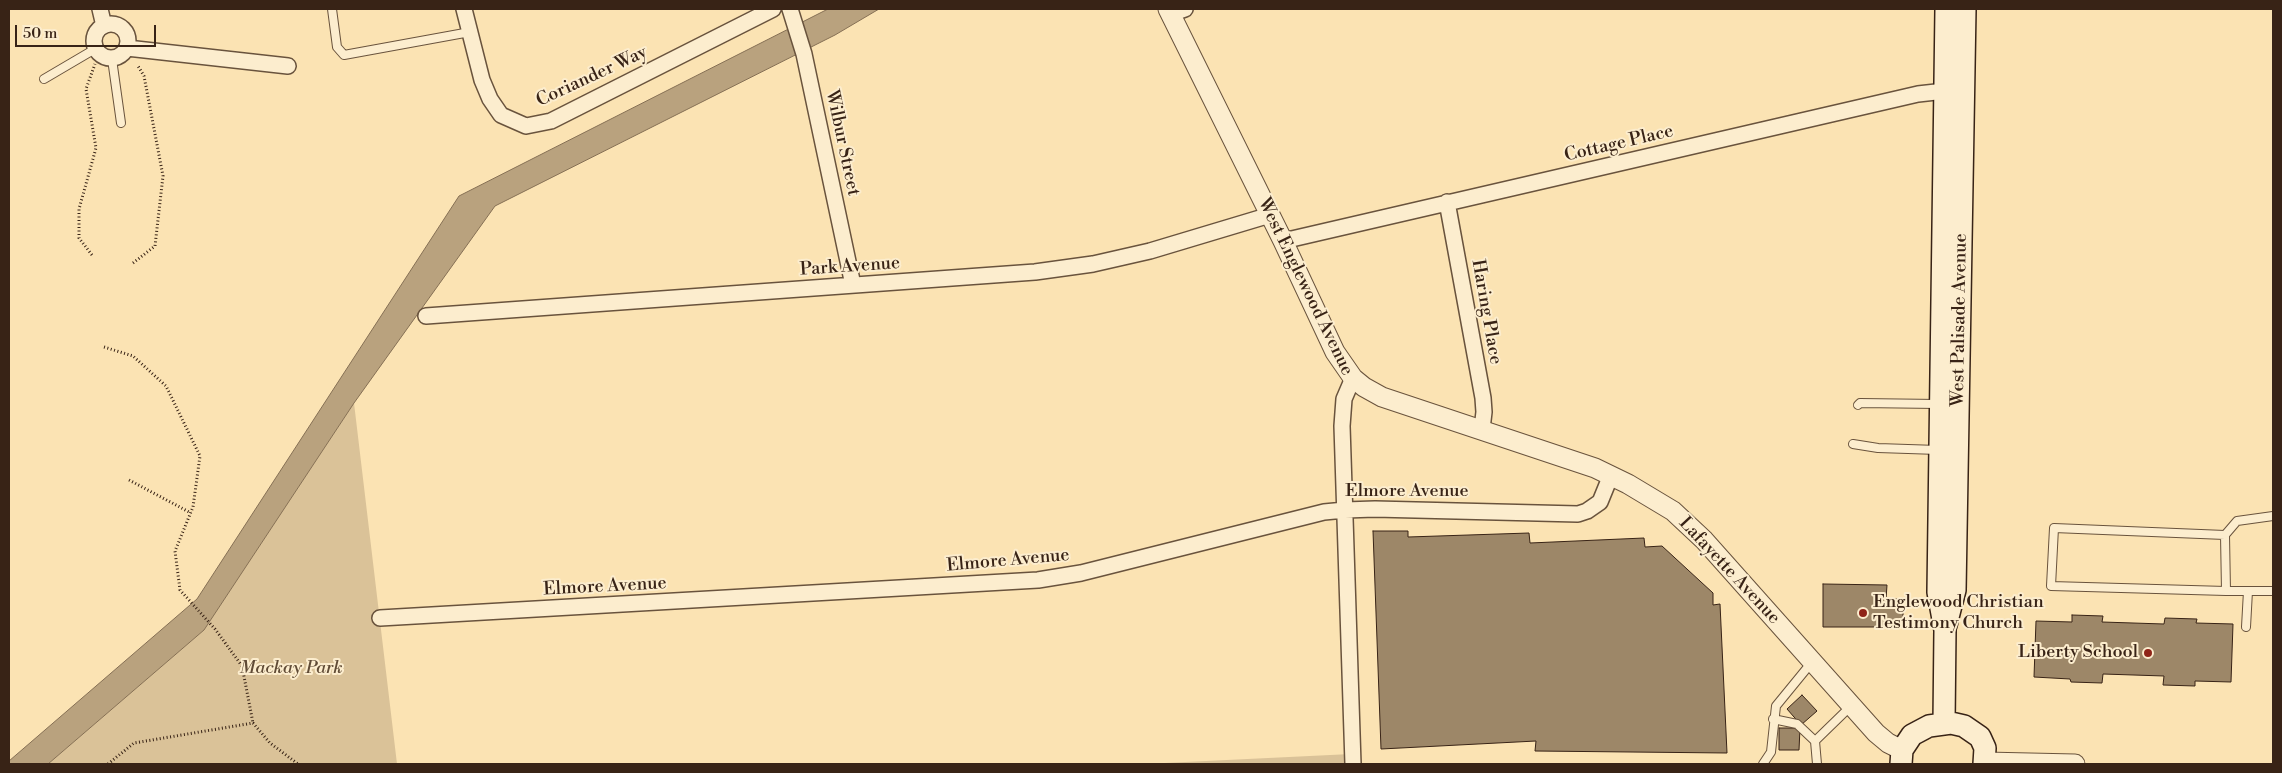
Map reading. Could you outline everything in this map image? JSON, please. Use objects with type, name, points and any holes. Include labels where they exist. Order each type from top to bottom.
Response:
[{"type":"main road","name":"West Palisade Avenue","points":[[1945,630],[1956,590],[1949,427],[1954,90],[1946,9]]},
{"type":"main road","name":"West Palisade Avenue","points":[[1944,723],[1945,630],[1938,592],[1940,450],[1949,427],[1940,404],[1954,90],[1965,9]]},
{"type":"main road","points":[[1901,757],[1908,739],[1918,731],[1944,723],[1964,726],[1976,732],[1985,748],[1985,763]]},
{"type":"street","points":[[100,9],[104,26]]},
{"type":"street","name":"Coriander Way","points":[[464,9],[490,99],[501,115],[526,126],[551,121],[773,9]]},
{"type":"street","name":"Wilbur Street","points":[[790,9],[804,54],[853,285]]},
{"type":"street","name":"West Englewood Avenue","points":[[1175,10],[1335,352],[1353,378],[1346,394],[1342,413],[1354,764]]},
{"type":"street","points":[[117,25],[127,34],[128,48],[124,54],[102,54],[94,35],[104,26],[117,25]]},
{"type":"street","points":[[128,48],[288,66]]},
{"type":"street","name":"Cottage Place","points":[[1283,241],[1908,96],[1954,90]]},
{"type":"street","name":"Haring Place","points":[[1447,202],[1483,398],[1482,429]]},
{"type":"street","name":"Park Avenue","points":[[426,316],[1035,272],[1093,264],[1173,245],[1270,214]]},
{"type":"street","name":"Lafayette Avenue","points":[[1353,378],[1375,394],[1482,429],[1611,475],[1661,502],[1684,519],[1851,706],[1901,757]]},
{"type":"street","name":"Elmore Avenue","points":[[380,618],[1038,580],[1081,573],[1324,512],[1345,510],[1578,514],[1587,511],[1600,502],[1611,475]]},
{"type":"street","points":[[1985,763],[2075,764]]},
{"type":"lane","points":[[332,9],[337,47],[344,55],[470,32]]},
{"type":"lane","points":[[44,79],[102,54],[121,123]]},
{"type":"lane","points":[[1858,404],[1860,402],[1940,404]]},
{"type":"lane","points":[[1853,444],[1878,448],[1940,450]]},
{"type":"lane","points":[[2226,591],[2226,535],[2237,521],[2273,516]]},
{"type":"lane","points":[[2226,535],[2054,528],[2052,586],[2273,591]]},
{"type":"lane","points":[[2246,627],[2248,591]]},
{"type":"lane","points":[[1763,764],[1771,752],[1773,719],[1776,706],[1812,662]]},
{"type":"lane","points":[[1815,741],[1851,706]]},
{"type":"lane","points":[[1773,719],[1797,724],[1815,741],[1817,764]]},
{"type":"path","points":[[128,48],[144,76],[163,176],[155,246],[133,263]]},
{"type":"path","points":[[92,255],[79,238],[79,209],[96,148],[86,89],[102,54]]},
{"type":"path","points":[[104,347],[134,356],[166,386],[200,456],[190,513],[175,552],[180,590],[215,629],[242,666],[253,723],[270,743],[298,764]]},
{"type":"path","points":[[129,480],[190,513]]},
{"type":"path","points":[[108,764],[134,743],[253,723]]},
{"type":"green space","name":"Mackay Park","points":[[354,403],[397,764],[48,764],[204,630]]},
{"type":"green space","points":[[1351,754],[1351,764],[1144,764]]},
{"type":"shaded area","points":[[828,9],[879,9],[835,35],[495,206],[354,403],[204,630],[48,764],[9,764],[9,761],[197,599],[459,196]]},
{"type":"building","points":[[1373,531],[1408,531],[1408,537],[1529,533],[1530,543],[1644,538],[1645,547],[1662,546],[1713,593],[1713,605],[1720,604],[1727,753],[1535,751],[1536,741],[1381,749]]},
{"type":"building","name":"Englewood Christian Testimony Church","points":[[1823,584],[1887,585],[1886,599],[1903,599],[1903,627],[1823,627]]},
{"type":"building","points":[[2072,615],[2103,616],[2102,622],[2164,624],[2165,618],[2197,619],[2196,623],[2233,624],[2231,682],[2195,681],[2195,686],[2163,685],[2164,676],[2103,674],[2102,683],[2071,682],[2070,679],[2034,677],[2036,621],[2072,622]]},
{"type":"building","points":[[1802,695],[1817,711],[1801,725],[1787,709]]},
{"type":"building","points":[[1779,728],[1800,728],[1799,750],[1779,750]]},
{"type":"place","name":"Englewood Christian Testimony Church","points":[[1863,613]]},
{"type":"place","name":"Liberty School","points":[[2148,653]]}]
